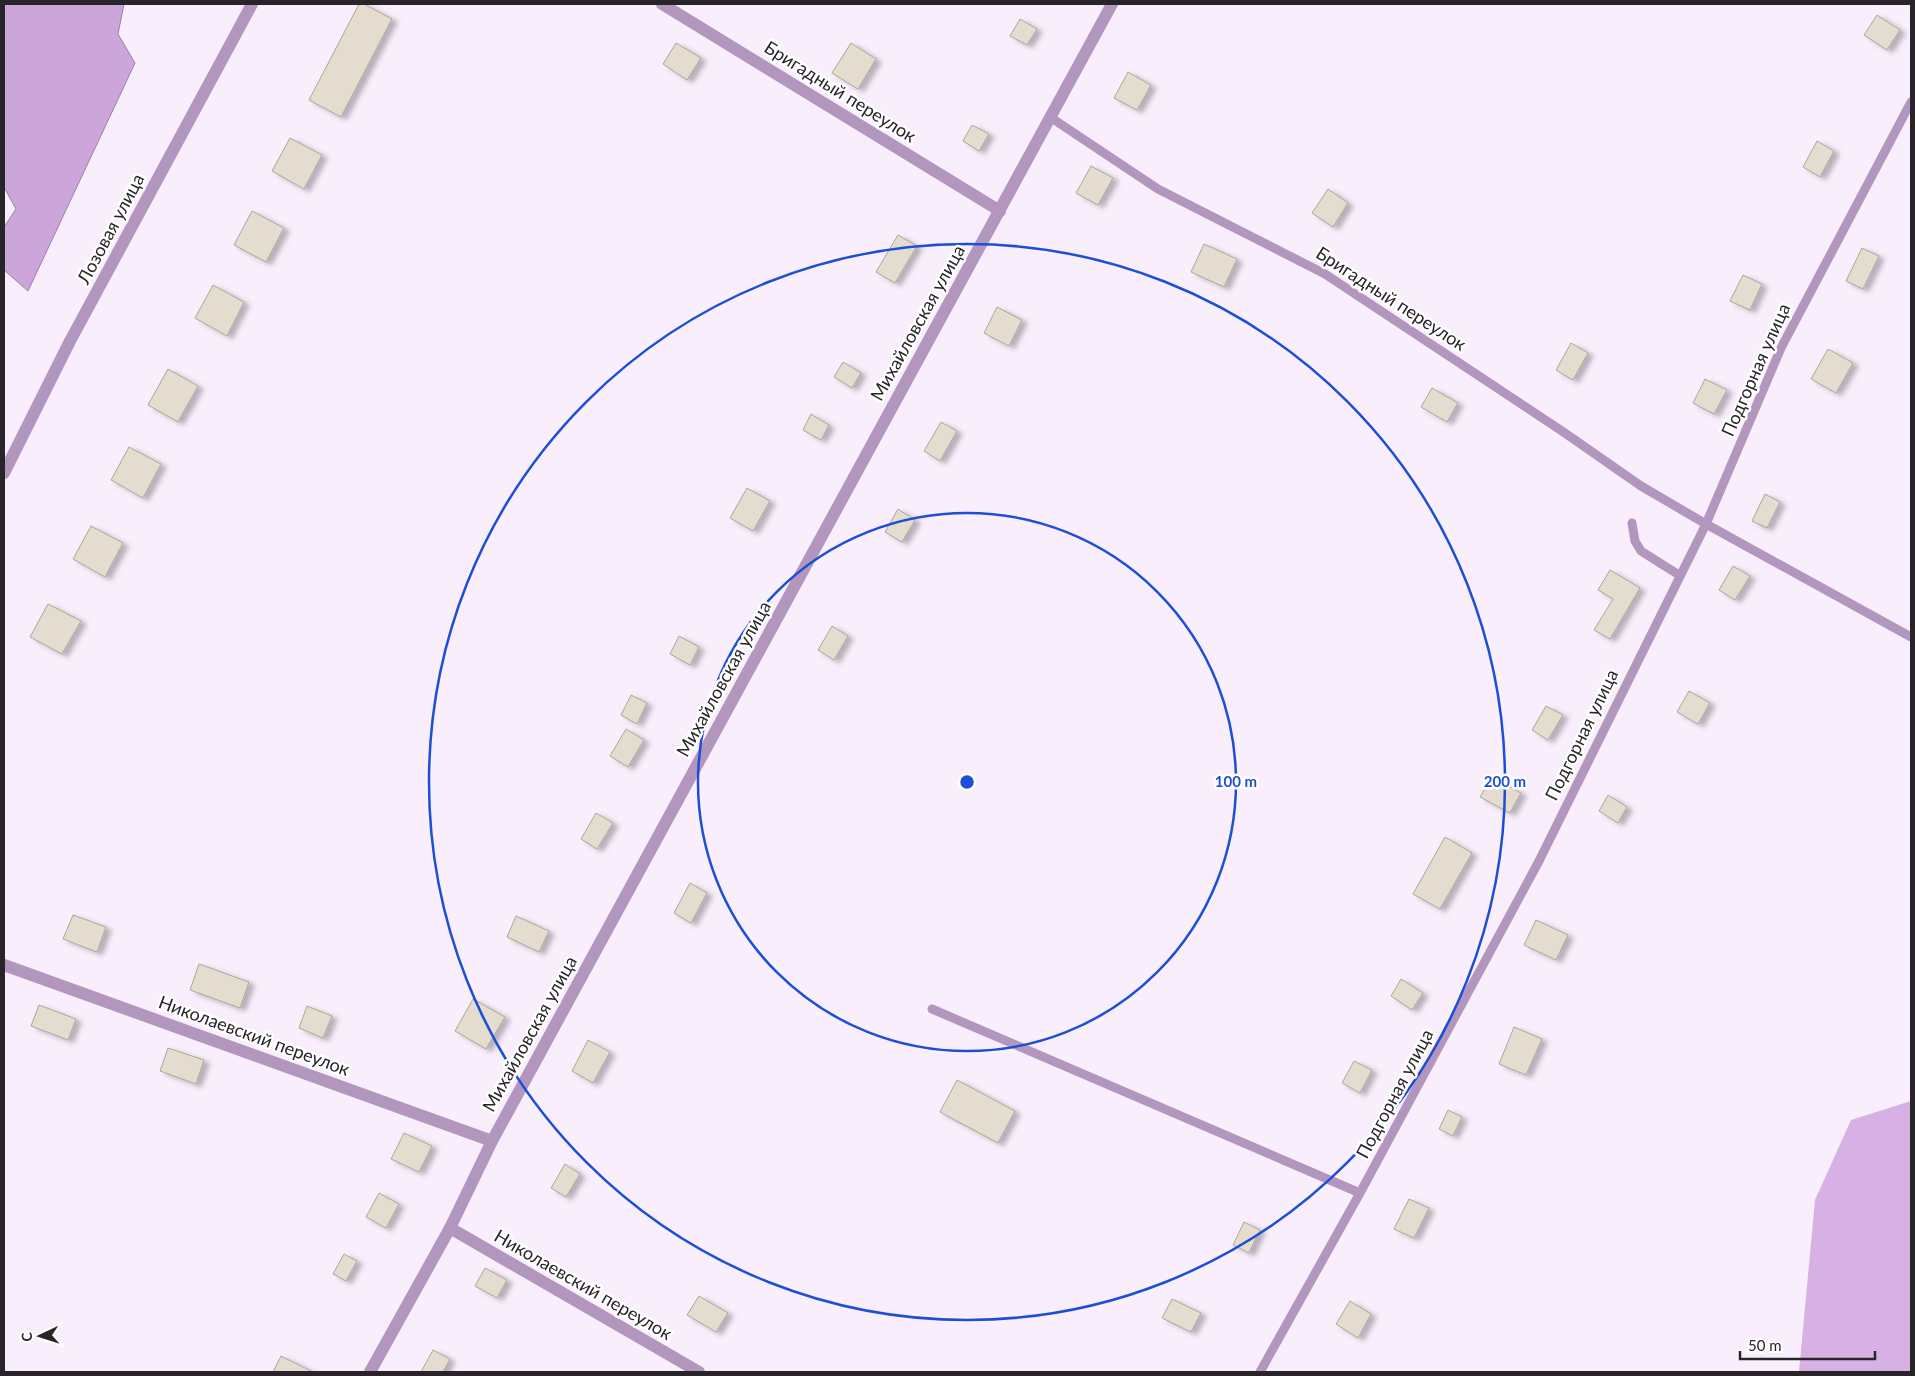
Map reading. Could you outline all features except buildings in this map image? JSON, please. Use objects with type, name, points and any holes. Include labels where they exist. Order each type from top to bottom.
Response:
[{"type":"street","name":"Лозовая улица","points":[[4,473],[69,343],[252,4]]},
{"type":"street","name":"Бригадный переулок","points":[[662,4],[1000,211]]},
{"type":"street","name":"Михайловская улица","points":[[370,1372],[450,1228],[492,1140],[1112,4]]},
{"type":"street","name":"Николаевский переулок","points":[[4,965],[492,1140]]},
{"type":"street","name":"Николаевский переулок","points":[[450,1228],[699,1372]]},
{"type":"lane","name":"Подгорная улица","points":[[1260,1372],[1360,1193],[1538,861],[1706,524],[1781,348],[1816,278],[1911,102]]},
{"type":"lane","name":"Бригадный переулок","points":[[1050,117],[1158,189],[1324,274],[1562,431],[1641,486],[1706,524],[1911,636]]},
{"type":"lane","points":[[1632,523],[1635,541],[1641,551],[1679,575]]},
{"type":"lane","points":[[932,1009],[1360,1193]]},
{"type":"shaded area","points":[[4,4],[124,4],[118,34],[135,63],[28,291],[4,270],[4,227],[16,209],[4,187]]},
{"type":"shaded area","points":[[1911,1101],[1911,1372],[1799,1372],[1815,1200],[1851,1120]]}]
